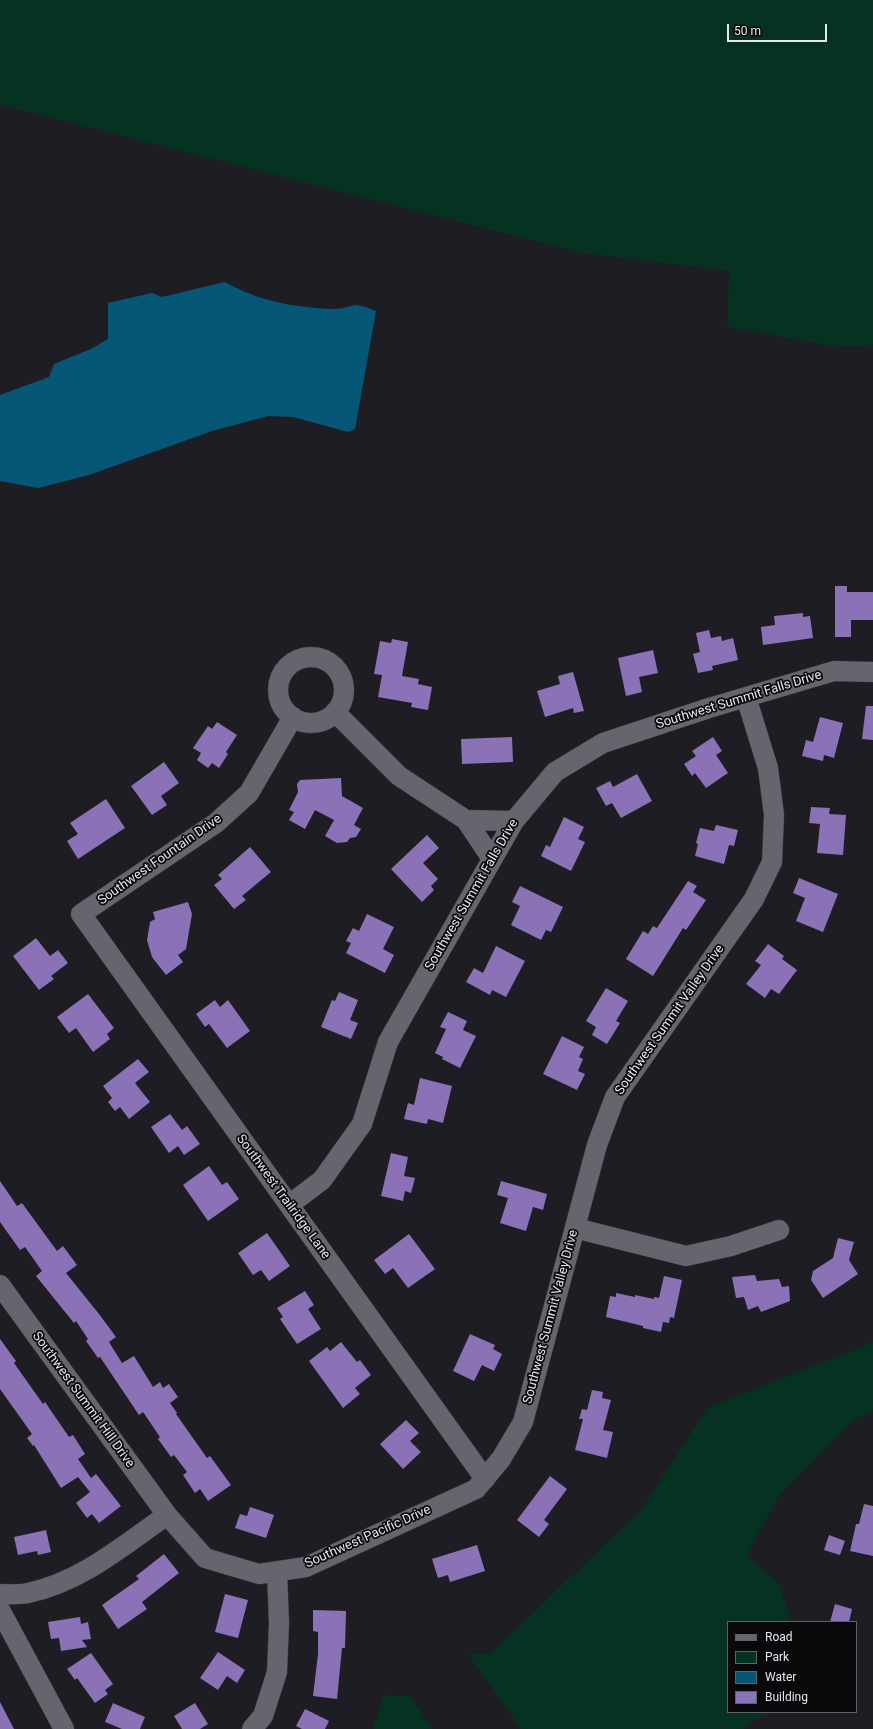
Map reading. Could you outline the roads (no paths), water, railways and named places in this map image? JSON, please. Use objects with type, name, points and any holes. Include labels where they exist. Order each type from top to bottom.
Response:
[{"type":"street","points":[[312,656],[323,659],[332,664],[339,672],[343,682],[344,693],[341,703],[335,712],[329,717],[315,722],[308,722],[293,717],[285,710],[280,701],[278,690],[280,680],[285,670],[292,662],[312,656]]},
{"type":"street","name":"Southwest Summit Falls Drive","points":[[289,1205],[322,1180],[362,1124],[388,1042],[470,900],[514,820],[555,772],[603,743],[746,697],[834,671],[873,672]]},
{"type":"street","name":"Southwest Summit Valley Drive","points":[[484,1479],[501,1459],[523,1422],[597,1145],[615,1097],[754,899],[772,862],[774,815],[768,768],[746,697]]},
{"type":"street","points":[[335,712],[399,776],[466,820],[492,859]]},
{"type":"street","name":"Southwest Fountain Drive","points":[[81,914],[216,823],[249,793],[293,717]]},
{"type":"street","points":[[466,820],[514,820]]},
{"type":"street","name":"Southwest Trailridge Lane","points":[[81,914],[484,1479]]},
{"type":"street","points":[[575,1228],[686,1256],[731,1246],[780,1230]]},
{"type":"street","name":"Southwest Summit Hill Drive","points":[[0,1285],[167,1515]]},
{"type":"street","name":"Southwest Pacific Drive","points":[[167,1515],[205,1558],[259,1574],[306,1567],[476,1489],[484,1479]]},
{"type":"street","points":[[0,1594],[27,1594],[66,1582],[104,1559],[167,1515]]},
{"type":"street","points":[[252,1729],[264,1716],[277,1672],[279,1623],[277,1571]]},
{"type":"street","points":[[0,1610],[64,1729]]},
{"type":"water","points":[[225,282],[238,289],[264,299],[292,305],[340,309],[356,305],[376,311],[355,429],[348,432],[293,417],[268,416],[212,431],[89,475],[38,488],[0,481],[0,395],[49,377],[54,364],[91,349],[108,339],[108,303],[152,293],[162,297]]}]
